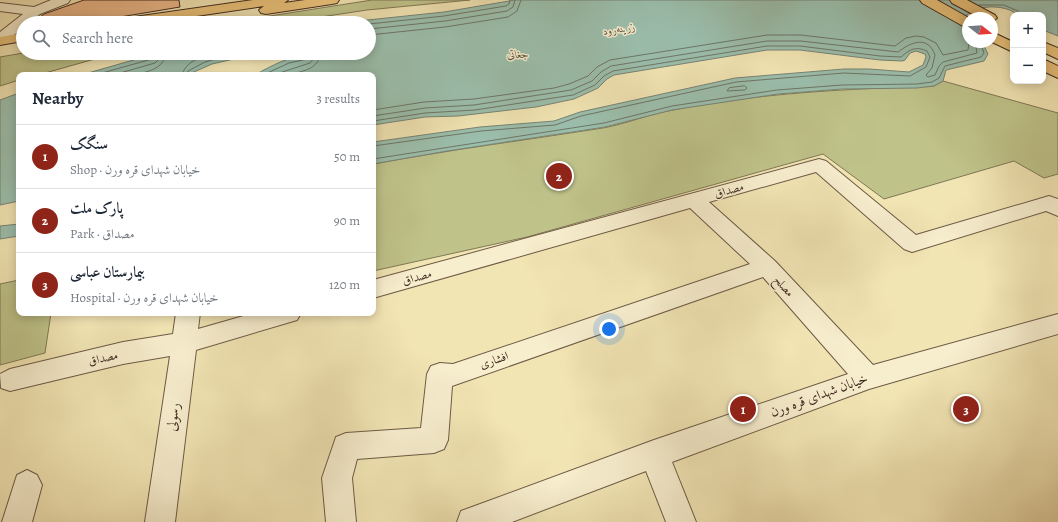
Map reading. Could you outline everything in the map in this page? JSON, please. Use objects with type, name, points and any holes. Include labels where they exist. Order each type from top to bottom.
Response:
[{"type":"main road","points":[[169,16],[281,0]]},
{"type":"main road","points":[[221,16],[312,1],[332,0]]},
{"type":"main road","points":[[927,0],[962,20]]},
{"type":"main road","points":[[957,0],[979,12]]},
{"type":"main road","points":[[0,40],[16,38]]},
{"type":"main road","points":[[998,39],[1010,46]]},
{"type":"main road","points":[[0,49],[16,47]]},
{"type":"main road","points":[[1046,48],[1058,54]]},
{"type":"main road","points":[[1046,66],[1058,73]]},
{"type":"street","points":[[29,16],[35,11],[63,0]]},
{"type":"street","points":[[0,7],[35,11]]},
{"type":"street","points":[[0,40],[16,27]]},
{"type":"street","name":"مصداق","points":[[376,288],[819,164],[912,244],[1050,203],[1058,209]]},
{"type":"street","name":"مصلح","points":[[694,200],[767,267],[868,378]]},
{"type":"street","name":"افشاری","points":[[340,522],[336,478],[346,446],[434,440],[440,374],[453,375],[767,267]]},
{"type":"street","name":"رسولی","points":[[160,522],[188,316]]},
{"type":"street","name":"مصداق","points":[[10,380],[124,353],[183,343],[278,316]]},
{"type":"street","name":"خیابان شهدای قره ورن","points":[[472,522],[654,454],[868,378],[1058,324]]},
{"type":"street","points":[[654,454],[681,522]]},
{"type":"street","points":[[17,522],[27,485]]},
{"type":"green space","points":[[372,0],[470,0],[367,10],[327,16],[270,16]]},
{"type":"green space","points":[[16,54],[16,60],[91,60],[49,72],[16,72],[16,81],[0,86],[0,57]]},
{"type":"green space","points":[[943,81],[1058,113],[1058,174],[1044,178],[1014,161],[884,199],[823,154],[527,237],[376,270],[376,164],[603,128],[646,116],[705,104],[803,93],[934,86]]},
{"type":"green space","points":[[16,281],[16,316],[51,316],[45,353],[0,365],[0,284]]},
{"type":"water","name":"جغاتی","points":[[515,0],[1058,0],[1058,36],[1046,31],[1046,12],[1014,12],[1007,9],[989,7],[977,9],[972,12],[962,12],[962,48],[985,48],[988,54],[984,61],[946,70],[943,81],[934,86],[917,88],[842,89],[778,94],[672,110],[605,127],[376,163],[376,142],[480,127],[554,121],[580,112],[735,78],[844,69],[909,72],[923,65],[926,57],[925,54],[916,51],[910,53],[905,60],[902,61],[880,60],[800,50],[767,50],[614,75],[607,79],[598,88],[574,99],[536,107],[458,116],[425,117],[376,125],[376,72],[261,72],[286,60],[376,60],[376,19],[444,12]]},
{"type":"water","points":[[134,60],[229,60],[212,64],[194,72],[92,72]]},
{"type":"water","points":[[16,94],[16,202],[0,205],[0,100]]},
{"type":"water","points":[[16,224],[16,236],[0,239],[0,226]]},
{"type":"building","points":[[84,0],[179,0],[180,7],[126,16],[41,16]]},
{"type":"place","name":"پارک ملت","points":[[559,176]]},
{"type":"place","name":"سنگک","points":[[743,409]]},
{"type":"place","name":"بیمارستان عباسی","points":[[966,409]]},
{"type":"water label","name":"زرینه‌رود","points":[[619,29]]}]
